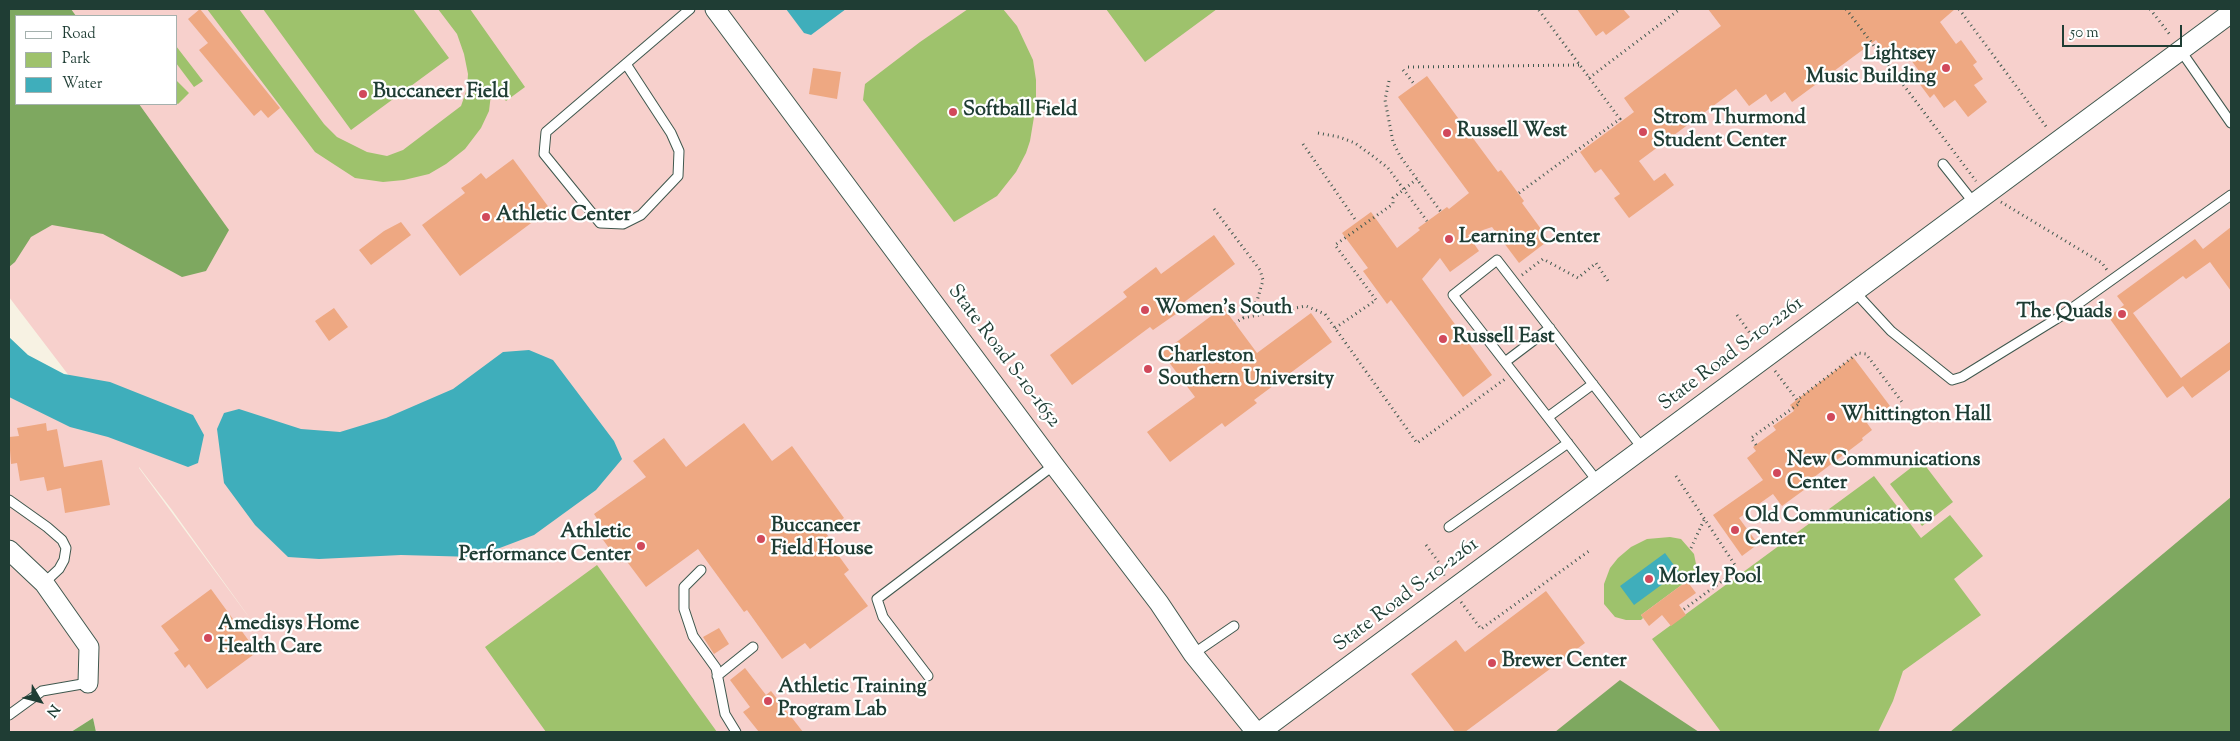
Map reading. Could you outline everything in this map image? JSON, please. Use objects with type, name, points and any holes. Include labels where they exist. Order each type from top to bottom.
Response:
[{"type":"street","name":"State Road S-10-1652","points":[[714,9],[1159,603],[1193,654],[1256,732]]},
{"type":"street","name":"State Road S-10-2261","points":[[1260,732],[2231,13]]},
{"type":"street","points":[[9,550],[44,583],[89,648],[88,682]]},
{"type":"lane","points":[[626,64],[671,133],[679,151],[678,176],[641,216],[623,224],[600,223],[544,154],[546,132],[690,9]]},
{"type":"lane","points":[[2181,50],[2231,123]]},
{"type":"lane","points":[[1942,164],[1974,204]]},
{"type":"lane","points":[[1855,292],[1891,331],[1952,380],[1962,377],[2061,316],[2231,195]]},
{"type":"lane","points":[[1598,482],[1452,295],[1497,260],[1643,448]]},
{"type":"lane","points":[[1504,362],[1550,328]]},
{"type":"lane","points":[[1548,417],[1593,384]]},
{"type":"lane","points":[[1449,527],[1568,443]]},
{"type":"lane","points":[[928,676],[883,616],[877,600],[1054,465]]},
{"type":"lane","points":[[9,500],[47,527],[62,540],[66,548],[64,560],[44,583]]},
{"type":"lane","points":[[701,570],[684,587],[684,609],[693,636],[716,668],[725,714],[736,732]]},
{"type":"lane","points":[[1193,654],[1234,626]]},
{"type":"lane","points":[[717,676],[753,647]]},
{"type":"lane","points":[[9,715],[42,691],[88,682]]},
{"type":"path","points":[[1519,193],[1620,119],[1538,9]]},
{"type":"path","points":[[1589,78],[1680,9]]},
{"type":"path","points":[[1846,9],[1975,181],[1986,182],[1999,201],[2102,263],[2113,279]]},
{"type":"path","points":[[1959,9],[2058,142]]},
{"type":"path","points":[[2150,9],[2181,50]]},
{"type":"path","points":[[1408,67],[1580,65]]},
{"type":"path","points":[[1403,70],[1415,85]]},
{"type":"path","points":[[1389,80],[1385,100],[1393,142],[1400,156],[1441,212]]},
{"type":"path","points":[[1318,133],[1339,136],[1355,143],[1388,168],[1427,221]]},
{"type":"path","points":[[1303,144],[1357,222]]},
{"type":"path","points":[[1335,328],[1376,300],[1335,245],[1393,204],[1394,198],[1417,179]]},
{"type":"path","points":[[1214,209],[1260,270],[1263,280],[1257,301],[1243,318],[1235,324]]},
{"type":"path","points":[[1514,282],[1543,259],[1578,278],[1596,263],[1610,284]]},
{"type":"path","points":[[1243,318],[1306,306],[1325,314],[1417,443],[1513,373]]},
{"type":"path","points":[[1737,315],[1800,403],[1752,438],[1756,445]]},
{"type":"path","points":[[1797,400],[1858,353],[1866,354],[1902,402]]},
{"type":"path","points":[[1676,476],[1735,565],[1733,573],[1683,610]]},
{"type":"path","points":[[1691,548],[1704,519]]},
{"type":"path","points":[[1426,545],[1440,564],[1446,582],[1481,629],[1589,551]]},
{"type":"shaded area","name":"Charleston Southern University","points":[[9,9],[2231,9],[2231,732],[96,732],[93,718],[71,732],[9,732],[9,397],[118,440],[9,297]],"holes":[[[139,467],[172,510],[254,624]]]},
{"type":"green space","points":[[9,9],[71,9],[75,15],[15,15],[15,105],[140,105],[229,230],[206,271],[182,277],[103,234],[52,225],[31,237],[15,262],[9,267]]},
{"type":"green space","points":[[207,9],[239,9],[324,124],[337,137],[367,152],[387,156],[403,150],[461,106],[467,89],[468,74],[464,54],[457,34],[438,9],[470,9],[525,87],[506,101],[492,86],[489,111],[481,128],[465,149],[429,174],[404,180],[383,182],[355,178],[315,152]]},
{"type":"green space","name":"Buccaneer Field","points":[[263,9],[413,9],[449,58],[351,130]]},
{"type":"green space","name":"Softball Field","points":[[968,9],[1003,9],[1017,26],[1033,60],[1036,80],[1036,105],[1030,141],[1016,172],[997,196],[954,222],[863,100],[865,84],[920,42]]},
{"type":"green space","points":[[1106,9],[1217,9],[1145,62]]},
{"type":"green space","points":[[178,49],[203,81],[194,87],[178,66]]},
{"type":"green space","points":[[178,82],[189,93],[178,104]]},
{"type":"green space","points":[[1921,460],[1953,502],[1922,526],[1890,484]]},
{"type":"green space","points":[[1874,476],[1921,538],[1950,515],[1983,556],[1954,579],[1981,615],[1903,671],[1893,701],[1878,732],[1721,732],[1652,639]]},
{"type":"green space","points":[[2231,497],[2231,732],[1950,732]]},
{"type":"green space","points":[[1670,537],[1681,539],[1694,554],[1695,573],[1689,584],[1687,581],[1641,615],[1643,618],[1641,620],[1626,620],[1615,617],[1604,604],[1604,584],[1610,568],[1631,547],[1647,539]]},
{"type":"green space","points":[[597,565],[717,732],[546,732],[485,647]]},
{"type":"green space","points":[[1620,680],[1699,732],[1555,732]]},
{"type":"green space","points":[[93,718],[96,732],[71,732]]},
{"type":"water","points":[[786,9],[846,9],[811,35],[804,33]]},
{"type":"water","points":[[9,337],[28,355],[64,374],[110,382],[193,415],[204,435],[198,463],[188,467],[108,437],[70,427],[9,397]]},
{"type":"water","points":[[529,350],[553,360],[614,441],[622,459],[596,490],[534,535],[476,557],[401,555],[319,559],[288,557],[255,525],[224,483],[217,429],[224,413],[239,409],[301,429],[340,432],[386,418],[453,389],[503,352]]},
{"type":"water","name":"Morley Pool","points":[[1665,553],[1679,572],[1634,605],[1620,586]]},
{"type":"building","points":[[200,9],[280,108],[268,118],[261,110],[254,116],[199,50],[208,43],[188,19]]},
{"type":"building","points":[[1577,9],[1623,9],[1630,17],[1606,35],[1603,31],[1596,36]]},
{"type":"building","name":"Strom Thurmond Student Center","points":[[1708,9],[1955,9],[1940,22],[1956,44],[1961,40],[1977,62],[1973,65],[1983,79],[1974,85],[1987,102],[1968,117],[1955,100],[1944,108],[1934,94],[1930,98],[1913,75],[1919,71],[1903,49],[1889,58],[1876,40],[1792,102],[1785,92],[1771,102],[1766,94],[1749,106],[1736,89],[1639,161],[1654,181],[1665,173],[1674,185],[1629,218],[1614,198],[1620,194],[1601,169],[1595,173],[1580,152],[1634,112],[1624,98],[1721,26]]},
{"type":"building","points":[[813,68],[841,72],[837,99],[809,94]]},
{"type":"building","points":[[1427,76],[1498,172],[1501,170],[1549,240],[1519,263],[1492,227],[1468,235],[1479,251],[1450,272],[1440,258],[1422,279],[1492,375],[1463,397],[1391,300],[1387,304],[1363,271],[1368,268],[1342,233],[1371,212],[1397,248],[1420,230],[1418,228],[1447,207],[1449,209],[1469,193],[1398,97]]},
{"type":"building","name":"Athletic Center","points":[[513,159],[550,209],[460,276],[422,225],[465,193],[461,188],[481,173],[486,179]]},
{"type":"building","points":[[401,222],[411,235],[371,265],[359,250],[384,231]]},
{"type":"building","name":"The Quads","points":[[2231,227],[2231,291],[2210,262],[2186,279],[2183,276],[2133,313],[2181,378],[2231,341],[2231,369],[2192,398],[2183,386],[2167,398],[2110,319],[2113,317],[2111,315],[2124,305],[2117,296],[2195,239],[2203,249]]},
{"type":"building","name":"Women's South","points":[[1214,235],[1235,264],[1183,303],[1186,307],[1153,330],[1150,327],[1072,385],[1050,355],[1127,297],[1123,292],[1156,267],[1161,274]]},
{"type":"building","points":[[1223,307],[1257,353],[1311,313],[1332,342],[1254,400],[1257,403],[1225,427],[1222,423],[1170,462],[1147,432],[1195,397],[1162,353]]},
{"type":"building","points":[[334,308],[348,327],[329,341],[315,321]]},
{"type":"building","name":"Whittington Hall","points":[[1853,357],[1890,406],[1867,423],[1872,430],[1862,438],[1863,440],[1805,484],[1808,487],[1782,506],[1773,494],[1739,518],[1758,544],[1742,556],[1713,515],[1763,480],[1747,458],[1756,451],[1753,447],[1776,430],[1773,426],[1794,411],[1790,405]]},
{"type":"building","points":[[46,423],[47,431],[57,429],[64,467],[102,460],[110,505],[65,513],[61,488],[47,491],[44,477],[20,481],[17,463],[11,464],[9,437],[19,436],[17,428]]},
{"type":"building","name":"Buccaneer Field House","points":[[744,423],[772,461],[792,446],[844,518],[825,532],[836,546],[833,548],[849,570],[844,574],[868,606],[810,649],[805,643],[782,659],[747,610],[744,612],[698,549],[646,587],[625,559],[620,563],[598,533],[604,529],[594,514],[646,477],[633,461],[664,438],[686,467]]},
{"type":"building","points":[[1687,581],[1696,593],[1679,605],[1686,615],[1671,626],[1662,615],[1649,626],[1641,615]]},
{"type":"building","name":"Amedisys Home Health Care","points":[[211,589],[257,652],[207,689],[189,664],[185,668],[174,653],[179,650],[161,626]]},
{"type":"building","name":"Brewer Center","points":[[1546,591],[1585,643],[1465,732],[1455,732],[1411,674],[1456,640],[1465,652]]},
{"type":"building","points":[[719,628],[729,644],[714,654],[703,637]]},
{"type":"building","name":"Athletic Training Program Lab","points":[[745,668],[766,695],[771,691],[803,732],[759,732],[743,712],[750,707],[730,680]]},
{"type":"place","name":"Lightsey Music Building","points":[[1946,68]]},
{"type":"place","name":"Buccaneer Field","points":[[363,94]]},
{"type":"place","name":"Softball Field","points":[[953,112]]},
{"type":"place","name":"Strom Thurmond Student Center","points":[[1643,132]]},
{"type":"place","name":"Russell West","points":[[1447,133]]},
{"type":"place","name":"Athletic Center","points":[[486,217]]},
{"type":"place","name":"Learning Center","points":[[1449,239]]},
{"type":"place","name":"Women's South","points":[[1145,310]]},
{"type":"place","name":"The Quads","points":[[2122,314]]},
{"type":"place","name":"Russell East","points":[[1443,339]]},
{"type":"place","name":"Charleston Southern University","points":[[1148,369]]},
{"type":"place","name":"Whittington Hall","points":[[1831,417]]},
{"type":"place","name":"New Communications Center","points":[[1777,473]]},
{"type":"place","name":"Old Communications Center","points":[[1735,530]]},
{"type":"place","name":"Buccaneer Field House","points":[[761,539]]},
{"type":"place","name":"Athletic Performance Center","points":[[641,546]]},
{"type":"place","name":"Morley Pool","points":[[1649,579]]},
{"type":"place","name":"Amedisys Home Health Care","points":[[208,638]]},
{"type":"place","name":"Brewer Center","points":[[1492,663]]},
{"type":"place","name":"Athletic Training Program Lab","points":[[768,701]]}]
